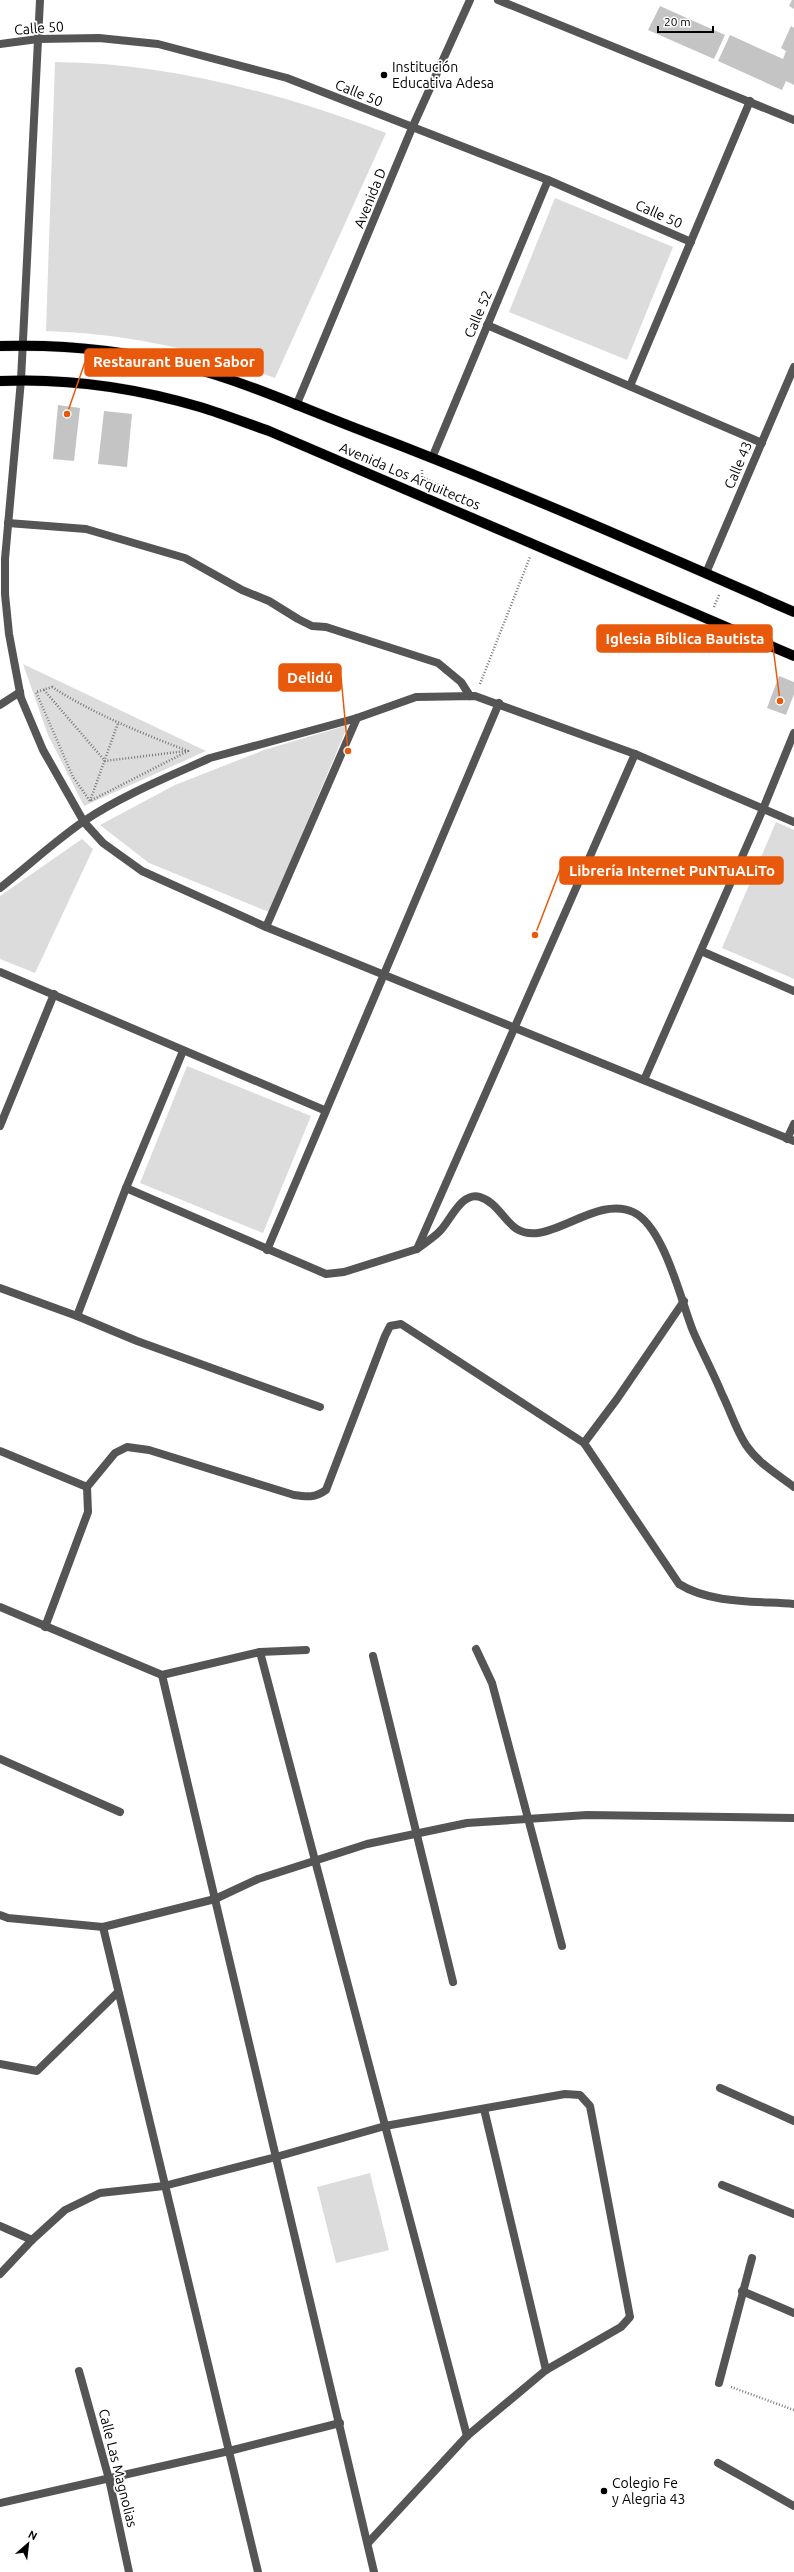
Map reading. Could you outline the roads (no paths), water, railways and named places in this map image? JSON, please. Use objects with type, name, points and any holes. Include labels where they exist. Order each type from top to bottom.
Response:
[{"type":"main road","name":"Avenida Los Arquitectos","points":[[0,346],[23,345],[106,350],[151,358],[241,384],[427,456],[706,573],[794,612]]},
{"type":"main road","name":"Avenida Los Arquitectos","points":[[0,381],[21,380],[96,385],[136,392],[200,407],[269,431],[794,656]]},
{"type":"street","points":[[40,0],[21,380],[8,524],[5,594],[8,634],[20,692],[43,750],[84,822],[103,843],[142,871],[266,927],[791,1140],[794,1124]]},
{"type":"street","name":"Avenida D","points":[[296,406],[412,128],[470,0]]},
{"type":"street","points":[[498,0],[794,120]]},
{"type":"street","name":"Calle 50","points":[[0,44],[38,39],[99,38],[158,44],[287,78],[548,180],[691,242]]},
{"type":"street","points":[[630,386],[750,101]]},
{"type":"street","name":"Calle 52","points":[[427,456],[487,325],[548,180]]},
{"type":"street","points":[[487,325],[762,443]]},
{"type":"street","name":"Calle 43","points":[[706,573],[794,367]]},
{"type":"street","points":[[8,524],[86,529],[185,558],[242,590],[269,601],[312,626],[326,628],[438,663],[461,682],[472,696]]},
{"type":"street","points":[[0,705],[20,692]]},
{"type":"street","points":[[0,888],[84,822],[144,788],[194,765],[210,758],[357,718],[416,697],[472,696],[499,703],[635,754],[794,822]]},
{"type":"street","points":[[267,1250],[324,1110],[499,703]]},
{"type":"street","points":[[266,927],[357,718]]},
{"type":"street","points":[[644,1080],[763,809],[794,733]]},
{"type":"street","points":[[417,1249],[635,754]]},
{"type":"street","points":[[701,951],[794,991]]},
{"type":"street","points":[[0,972],[324,1110]]},
{"type":"street","points":[[0,1126],[54,994]]},
{"type":"street","points":[[78,1316],[126,1188],[183,1051]]},
{"type":"street","points":[[126,1188],[267,1250],[326,1274],[344,1272],[417,1249],[440,1231],[466,1199],[479,1196],[493,1203],[510,1225],[527,1234],[548,1232],[587,1214],[609,1209],[633,1211],[650,1226],[684,1301],[692,1330],[746,1445],[762,1464],[794,1487]]},
{"type":"street","points":[[0,1288],[78,1316],[137,1341],[320,1407]]},
{"type":"street","points":[[584,1443],[618,1399],[684,1301]]},
{"type":"street","points":[[45,1627],[88,1512],[87,1487],[115,1453],[127,1447],[149,1450],[294,1495],[310,1497],[319,1495],[326,1490],[385,1336],[390,1326],[401,1324],[584,1443],[679,1584],[692,1592],[720,1598],[794,1604]]},
{"type":"street","points":[[0,1451],[87,1487]]},
{"type":"street","points":[[0,1607],[162,1675],[260,1652],[306,1650]]},
{"type":"street","points":[[476,1649],[492,1683],[562,1946]]},
{"type":"street","points":[[260,1652],[467,2436]]},
{"type":"street","points":[[373,1656],[453,1982]]},
{"type":"street","points":[[162,1675],[374,2572]]},
{"type":"street","points":[[0,1759],[120,1812]]},
{"type":"street","points":[[0,1915],[8,1918],[103,1927],[215,1899],[258,1879],[367,1844],[467,1823],[587,1815],[794,1818]]},
{"type":"street","points":[[103,1927],[164,2186],[258,2572]]},
{"type":"street","points":[[0,2064],[37,2071],[118,1992]]},
{"type":"street","points":[[720,2088],[794,2121]]},
{"type":"street","points":[[0,2274],[32,2240],[65,2210],[100,2192],[164,2186],[276,2157],[385,2126],[565,2094],[580,2095],[590,2106],[630,2318],[621,2327],[546,2370],[467,2436],[368,2543]]},
{"type":"street","points":[[484,2109],[546,2370]]},
{"type":"street","points":[[722,2185],[794,2214]]},
{"type":"street","points":[[0,2226],[32,2240]]},
{"type":"street","points":[[719,2383],[742,2291],[752,2258]]},
{"type":"street","points":[[742,2291],[794,2313]]},
{"type":"street","name":"Calle Las Magnolias","points":[[79,2371],[109,2479],[129,2572]]},
{"type":"street","points":[[0,2503],[229,2452],[340,2423]]},
{"type":"street","points":[[718,2463],[794,2506]]},
{"type":"place","name":"Institución Educativa Adesa","points":[[384,75]]},
{"type":"place","name":"Restaurant Buen Sabor","points":[[67,414]]},
{"type":"place","name":"Iglesia Bíblica Bautista","points":[[780,701]]},
{"type":"place","name":"Delidú","points":[[348,751]]},
{"type":"place","name":"Librería Internet PuNTuALiTo","points":[[535,935]]},
{"type":"place","name":"Colegio Fe y Alegria 43","points":[[604,2491]]}]
